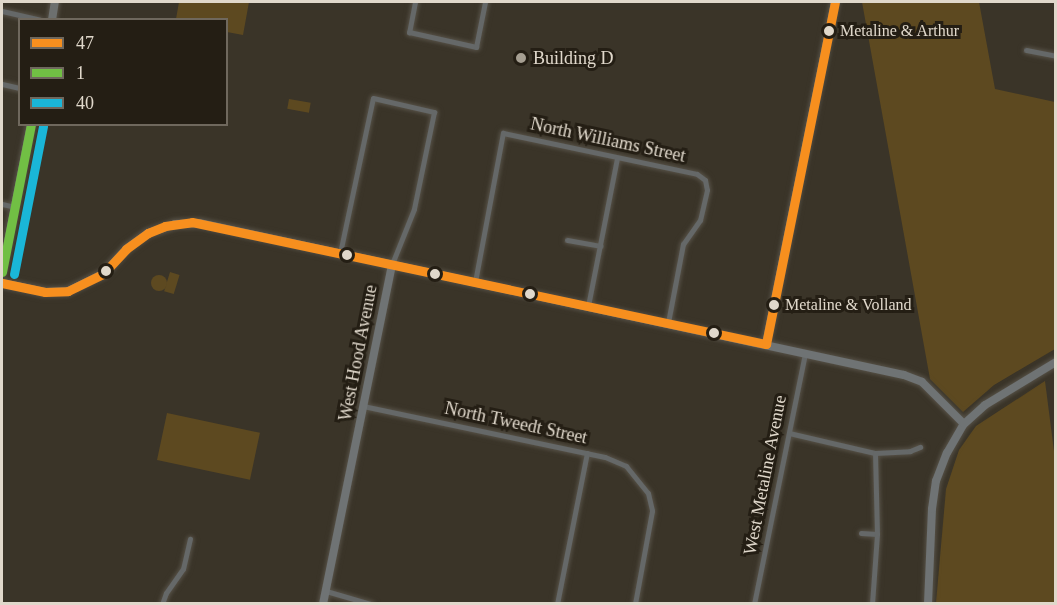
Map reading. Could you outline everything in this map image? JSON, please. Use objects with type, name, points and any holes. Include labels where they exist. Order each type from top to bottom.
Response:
[{"type":"main road","points":[[52,18],[56,2]]},
{"type":"main road","points":[[766,344],[835,2]]},
{"type":"main road","points":[[2,272],[31,126]]},
{"type":"main road","points":[[2,284],[45,292],[68,291],[103,274],[126,249],[148,233],[185,223],[392,264],[805,352],[918,379],[964,424]]},
{"type":"main road","name":"West Hood Avenue","points":[[323,603],[392,264]]},
{"type":"main road","points":[[928,603],[933,497],[947,453],[964,424],[985,405],[1056,362]]},
{"type":"street","points":[[415,2],[409,32],[476,47],[485,2]]},
{"type":"street","points":[[2,10],[32,18]]},
{"type":"street","points":[[1026,50],[1056,56]]},
{"type":"street","points":[[2,84],[18,88]]},
{"type":"street","name":"West Hood Avenue","points":[[340,253],[372,98],[434,112],[414,209],[392,264]]},
{"type":"street","name":"North Williams Street","points":[[476,282],[503,133],[697,174],[705,180],[706,190],[701,215],[683,244],[668,323]]},
{"type":"street","points":[[588,306],[617,158]]},
{"type":"street","points":[[2,204],[15,207]]},
{"type":"street","points":[[567,240],[600,246]]},
{"type":"street","name":"West Metaline Avenue","points":[[754,603],[805,352]]},
{"type":"street","name":"North Tweedt Street","points":[[363,406],[620,462],[638,478],[648,494],[651,521],[635,603]]},
{"type":"street","points":[[789,433],[875,453],[910,451],[920,447]]},
{"type":"street","points":[[556,603],[587,453]]},
{"type":"street","points":[[872,603],[877,534],[875,453]]},
{"type":"street","points":[[861,533],[877,534]]},
{"type":"street","points":[[162,603],[166,593],[183,569],[190,539]]},
{"type":"street","points":[[326,591],[371,603]]},
{"type":"shaded area","points":[[179,2],[249,2],[243,35],[228,32],[228,18],[176,18]]},
{"type":"shaded area","points":[[862,2],[979,2],[995,89],[1055,102],[1055,349],[994,385],[963,412],[930,379]]},
{"type":"shaded area","points":[[289,99],[311,103],[309,113],[287,109]]},
{"type":"shaded area","points":[[170,272],[180,275],[174,294],[164,291]]},
{"type":"shaded area","points":[[156,275],[162,275],[167,283],[165,289],[156,291],[151,286],[151,280]]},
{"type":"shaded area","points":[[1045,381],[1055,459],[1055,603],[936,603],[946,489],[959,450],[976,426]]},
{"type":"shaded area","points":[[167,413],[260,433],[250,480],[157,460]]},
{"type":"transit line","name":"47","points":[[766,344],[835,2]]},
{"type":"transit line","name":"1","points":[[2,272],[31,126]]},
{"type":"transit line","name":"40","points":[[14,274],[43,126]]},
{"type":"transit line","name":"47","points":[[2,283],[45,292],[68,291],[103,274],[126,249],[148,233],[165,226],[192,222],[766,344]]},
{"type":"place","name":"Metaline & Arthur","points":[[829,31]]},
{"type":"place","name":"Building D","points":[[521,58]]},
{"type":"place","name":"Metaline & Volland","points":[[774,305]]}]
